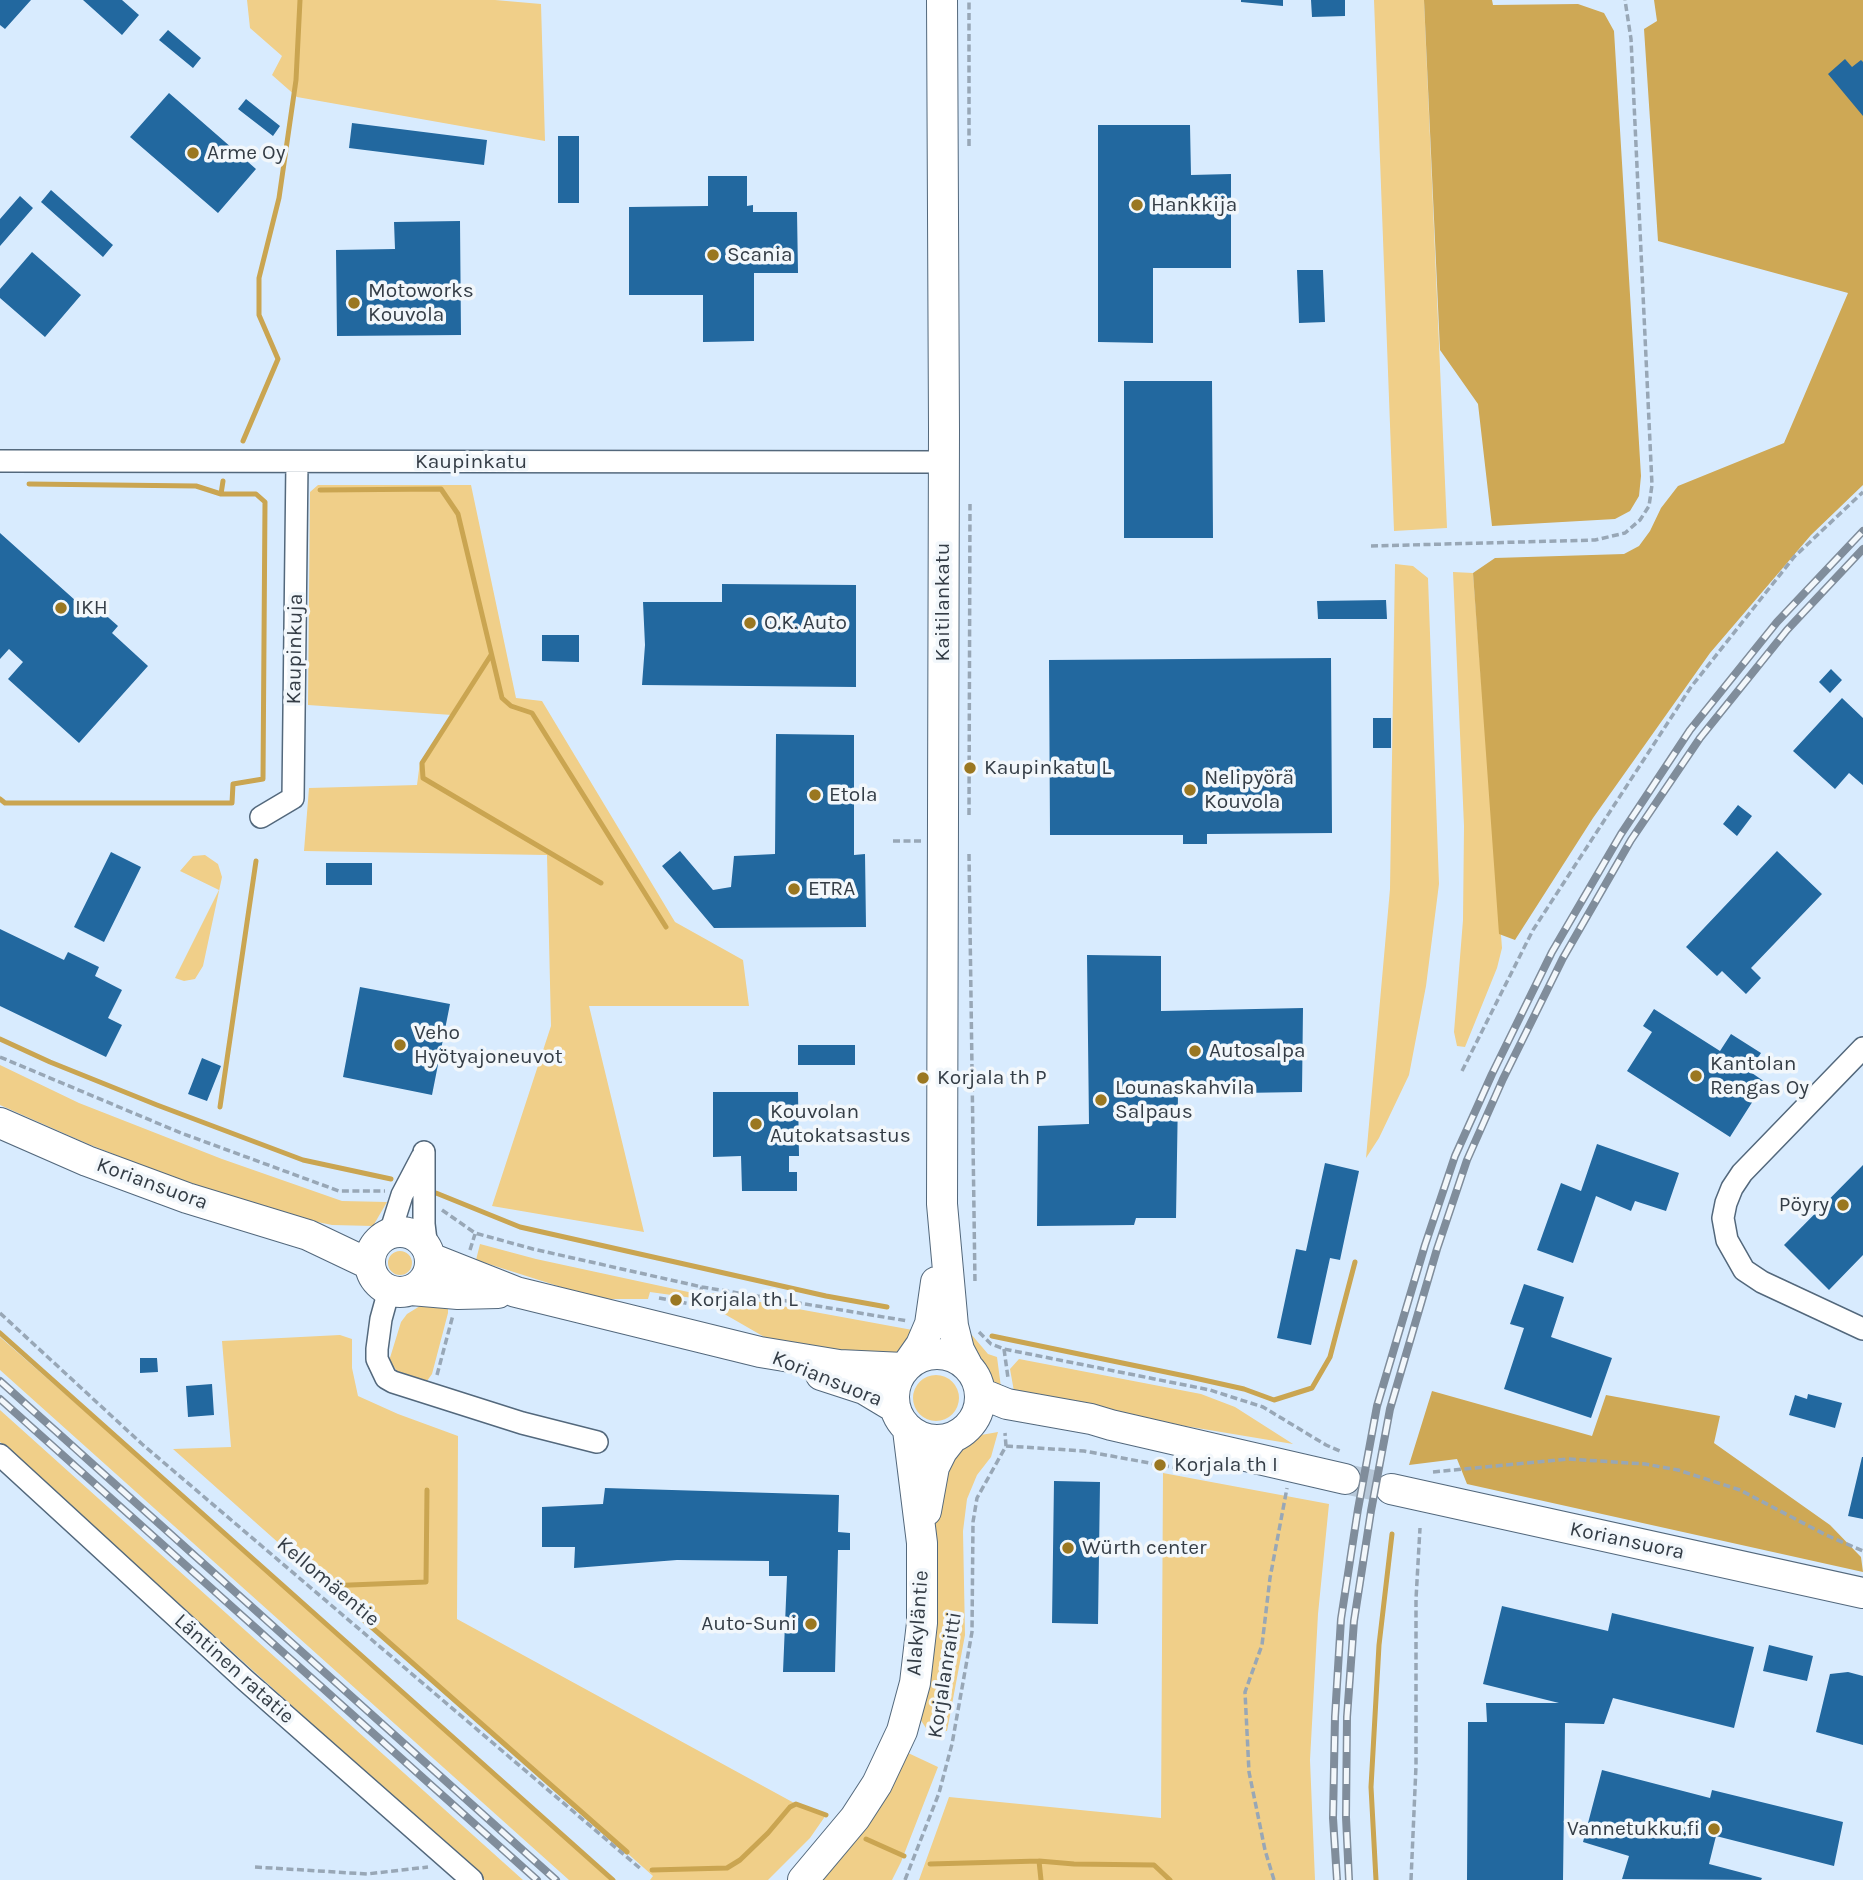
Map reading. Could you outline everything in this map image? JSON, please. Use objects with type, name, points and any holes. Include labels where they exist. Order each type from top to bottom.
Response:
[{"type":"main road","name":"Kaitilankatu","points":[[942,0],[942,1205],[951,1313],[959,1350],[967,1365]]},
{"type":"main road","name":"Koriansuora","points":[[0,1123],[87,1161],[187,1198],[308,1235],[369,1264]]},
{"type":"main road","name":"Kaitilankatu","points":[[905,1367],[921,1345],[930,1324],[942,1205]]},
{"type":"main road","points":[[401,1232],[421,1240],[428,1254],[426,1277],[400,1290],[375,1280],[369,1264],[372,1249],[386,1235],[401,1232]]},
{"type":"main road","name":"Koriansuora","points":[[308,1235],[386,1235]]},
{"type":"main road","name":"Koriansuora","points":[[428,1254],[516,1292],[760,1352],[839,1365],[905,1367]]},
{"type":"main road","name":"Koriansuora","points":[[400,1290],[458,1294],[516,1292]]},
{"type":"main road","name":"Koriansuora","points":[[760,1352],[864,1389],[901,1418]]},
{"type":"main road","points":[[1111,1425],[1006,1423],[930,1440],[901,1418],[893,1393],[896,1380],[905,1367],[918,1358],[930,1354],[944,1354],[967,1365],[978,1383],[994,1390],[1007,1404],[1091,1419],[1292,1466],[1346,1467]]},
{"type":"main road","points":[[959,1434],[974,1420],[979,1407],[994,1390]]},
{"type":"main road","name":"Alakyläntie","points":[[901,1418],[922,1543]]},
{"type":"main road","name":"Alakyläntie","points":[[803,1880],[855,1818],[877,1784],[902,1731],[919,1656],[922,1623],[922,1543],[934,1467],[942,1451],[959,1434]]},
{"type":"main road","name":"Koriansuora","points":[[1391,1489],[1863,1593]]},
{"type":"street","name":"Kaupinkatu","points":[[0,461],[943,462]]},
{"type":"street","name":"Kaupinkuja","points":[[261,817],[293,798],[297,462]]},
{"type":"street","points":[[1863,1048],[1764,1149],[1732,1188],[1723,1218],[1727,1240],[1744,1270],[1762,1282],[1863,1329]]},
{"type":"street","points":[[386,1235],[402,1195],[424,1152],[424,1213],[428,1254]]},
{"type":"street","points":[[400,1290],[381,1320],[377,1349],[382,1371],[393,1382],[522,1423],[597,1442]]},
{"type":"street","name":"Läntinen ratatie","points":[[0,1455],[245,1680],[472,1880]]},
{"type":"path","points":[[969,0],[969,146]]},
{"type":"path","points":[[1371,546],[1595,540],[1625,533],[1640,520],[1649,506],[1652,485],[1632,53],[1625,0]]},
{"type":"path","points":[[1462,1071],[1533,930],[1691,687],[1794,557],[1863,492]]},
{"type":"path","points":[[969,817],[970,494]]},
{"type":"path","points":[[893,841],[927,840]]},
{"type":"path","points":[[969,850],[975,1288]]},
{"type":"path","points":[[0,1057],[181,1133],[339,1191],[381,1190],[395,1193]]},
{"type":"path","points":[[440,1209],[475,1233],[533,1249],[702,1287],[909,1321]]},
{"type":"path","points":[[659,1298],[696,1305],[702,1287]]},
{"type":"path","points":[[434,1395],[454,1308]]},
{"type":"path","name":"Kellomäentie","points":[[0,1313],[142,1444],[642,1870]]},
{"type":"path","points":[[976,1328],[991,1344],[1004,1349],[1210,1390],[1263,1407],[1326,1445],[1346,1467]]},
{"type":"path","points":[[994,1390],[1004,1349]]},
{"type":"path","points":[[1005,1433],[1006,1446],[1084,1451],[1193,1471]]},
{"type":"path","name":"Korjalanraitti","points":[[905,1880],[939,1793],[952,1744],[972,1632],[973,1522],[977,1498],[1006,1446]]},
{"type":"path","points":[[1425,1471],[1568,1459],[1645,1464],[1678,1470],[1740,1490],[1826,1535],[1863,1551]]},
{"type":"path","points":[[1274,1880],[1265,1850],[1250,1772],[1245,1692],[1262,1645],[1270,1577],[1292,1466]]},
{"type":"path","points":[[1410,1880],[1416,1766],[1416,1599],[1420,1528]]},
{"type":"path","points":[[256,1867],[367,1874],[437,1865],[445,1856]]},
{"type":"shaded area","points":[[247,0],[495,0],[541,4],[545,141],[297,97],[272,75],[282,56],[250,28]]},
{"type":"shaded area","points":[[1374,0],[1424,0],[1447,528],[1394,531]]},
{"type":"shaded area","points":[[1424,0],[1492,0],[1493,5],[1578,4],[1604,13],[1614,31],[1641,476],[1639,496],[1630,511],[1615,519],[1492,526],[1478,404],[1440,350]]},
{"type":"shaded area","points":[[1654,0],[1863,0],[1863,485],[1811,535],[1710,653],[1593,818],[1515,940],[1499,934],[1473,573],[1495,558],[1624,554],[1639,546],[1661,508],[1678,486],[1784,443],[1848,293],[1658,241],[1644,29],[1657,21]]},
{"type":"shaded area","points":[[318,485],[471,485],[516,698],[542,701],[675,922],[743,960],[749,1006],[589,1006],[644,1232],[492,1206],[551,1026],[547,855],[304,851],[309,788],[417,785],[420,762],[452,715],[308,705],[310,492]]},
{"type":"shaded area","points":[[1395,564],[1413,566],[1428,578],[1439,884],[1426,986],[1409,1075],[1379,1138],[1366,1158],[1390,889]]},
{"type":"shaded area","points":[[1453,572],[1473,573],[1502,948],[1497,968],[1465,1047],[1457,1046],[1454,1032],[1463,920],[1464,826]]},
{"type":"shaded area","points":[[205,855],[218,864],[222,877],[203,966],[195,979],[184,981],[175,978],[219,890],[180,871],[193,856]]},
{"type":"shaded area","points":[[0,1065],[79,1103],[222,1159],[342,1201],[387,1202],[373,1226],[332,1225],[298,1218],[192,1185],[88,1144],[0,1105]]},
{"type":"shaded area","points":[[480,1244],[693,1293],[693,1298],[650,1292],[648,1299],[610,1299],[583,1294],[476,1260]]},
{"type":"shaded area","points":[[400,1251],[409,1254],[412,1263],[409,1272],[400,1275],[391,1272],[388,1263],[391,1254]]},
{"type":"shaded area","points":[[711,1293],[918,1331],[903,1349],[890,1357],[780,1346],[707,1304]]},
{"type":"shaded area","points":[[442,1303],[448,1308],[448,1313],[432,1374],[427,1381],[397,1371],[389,1361],[401,1322],[407,1314],[420,1306]]},
{"type":"shaded area","points":[[971,1334],[988,1354],[997,1357],[1002,1395],[987,1381],[976,1362],[963,1335]]},
{"type":"shaded area","points":[[340,1335],[352,1339],[352,1368],[358,1396],[458,1436],[457,1619],[796,1804],[826,1815],[810,1838],[768,1880],[650,1880],[653,1876],[173,1449],[231,1447],[222,1341]]},
{"type":"shaded area","points":[[0,1337],[301,1601],[610,1880],[569,1880],[0,1370]]},
{"type":"shaded area","points":[[1019,1359],[1201,1394],[1235,1407],[1293,1444],[1097,1408],[1015,1397],[1010,1369]]},
{"type":"shaded area","points":[[936,1375],[952,1382],[959,1398],[952,1414],[936,1421],[920,1414],[913,1398],[920,1382]]},
{"type":"shaded area","points":[[1432,1391],[1592,1436],[1606,1395],[1720,1416],[1714,1443],[1830,1525],[1861,1557],[1863,1572],[1467,1484],[1457,1459],[1409,1465]]},
{"type":"shaded area","points":[[0,1410],[523,1880],[485,1880],[0,1442]]},
{"type":"shaded area","points":[[998,1432],[991,1457],[977,1475],[967,1499],[963,1531],[965,1635],[947,1731],[935,1732],[926,1728],[918,1716],[939,1477],[961,1442]]},
{"type":"shaded area","points":[[1163,1473],[1329,1504],[1318,1614],[1310,1760],[1315,1880],[919,1880],[949,1797],[1161,1818]]},
{"type":"shaded area","points":[[906,1752],[938,1767],[892,1880],[822,1880]]},
{"type":"building","points":[[0,0],[31,0],[5,29],[0,25]]},
{"type":"building","points":[[83,0],[122,0],[139,15],[122,35]]},
{"type":"building","points":[[1283,0],[1283,6],[1241,2]]},
{"type":"building","points":[[1311,0],[1345,0],[1345,16],[1312,17]]},
{"type":"building","points":[[168,30],[201,58],[193,68],[159,40]]},
{"type":"building","points":[[1845,59],[1852,67],[1861,60],[1863,62],[1863,116],[1828,74]]},
{"type":"building","name":"Arme Oy","points":[[169,93],[256,169],[218,213],[130,137]]},
{"type":"building","points":[[246,99],[280,126],[273,136],[238,109]]},
{"type":"building","points":[[352,123],[487,140],[484,165],[349,148]]},
{"type":"building","points":[[1098,125],[1190,125],[1191,175],[1231,174],[1231,268],[1153,268],[1153,343],[1098,342]]},
{"type":"building","points":[[558,136],[579,136],[579,203],[558,203]]},
{"type":"building","name":"Scania","points":[[708,176],[747,176],[747,206],[753,205],[753,212],[797,212],[798,273],[754,273],[754,341],[703,342],[703,295],[629,295],[629,207],[708,206]]},
{"type":"building","points":[[51,190],[113,245],[103,257],[41,202]]},
{"type":"building","points":[[20,196],[33,208],[0,246],[0,219]]},
{"type":"building","points":[[460,221],[461,335],[337,336],[336,250],[395,249],[394,222]]},
{"type":"building","points":[[32,252],[81,295],[45,337],[0,298],[0,289]]},
{"type":"building","points":[[1297,270],[1323,270],[1325,322],[1299,323]]},
{"type":"building","points":[[1124,381],[1212,381],[1213,538],[1124,538]]},
{"type":"building","points":[[0,533],[95,618],[101,611],[118,626],[112,633],[148,666],[79,743],[8,679],[23,662],[9,649],[0,659]]},
{"type":"building","name":"O.K. Auto","points":[[722,584],[856,585],[856,687],[642,685],[645,645],[643,602],[722,602]]},
{"type":"building","points":[[1386,600],[1387,619],[1318,619],[1317,601]]},
{"type":"building","points":[[542,635],[579,635],[579,662],[542,661]]},
{"type":"building","name":"Nelipyörä Kouvola","points":[[1331,658],[1332,833],[1207,834],[1207,844],[1183,844],[1183,835],[1050,835],[1049,660]]},
{"type":"building","points":[[1831,669],[1842,680],[1830,693],[1819,682]]},
{"type":"building","points":[[1842,698],[1863,718],[1863,785],[1849,773],[1835,789],[1793,751]]},
{"type":"building","points":[[1373,718],[1391,718],[1391,748],[1373,748]]},
{"type":"building","points":[[776,734],[854,735],[854,855],[865,854],[866,927],[714,928],[662,866],[680,851],[713,890],[731,887],[734,856],[775,854]]},
{"type":"building","points":[[1738,805],[1752,816],[1737,836],[1723,824]]},
{"type":"building","points":[[1777,851],[1822,894],[1751,968],[1761,978],[1746,994],[1722,971],[1717,976],[1686,947]]},
{"type":"building","points":[[111,852],[141,867],[104,942],[74,927]]},
{"type":"building","points":[[326,863],[372,863],[372,885],[326,885]]},
{"type":"building","points":[[0,929],[64,960],[68,952],[99,967],[95,976],[122,990],[108,1018],[122,1025],[106,1057],[0,1006]]},
{"type":"building","name":"Autosalpa","points":[[1087,955],[1161,956],[1161,1011],[1303,1008],[1302,1092],[1178,1094],[1176,1218],[1136,1218],[1134,1225],[1037,1226],[1038,1126],[1089,1124]]},
{"type":"building","points":[[360,987],[450,1004],[432,1095],[343,1077]]},
{"type":"building","name":"Kantolan Rengas Oy","points":[[1654,1009],[1720,1051],[1731,1034],[1761,1053],[1749,1071],[1765,1082],[1730,1137],[1627,1071],[1652,1032],[1643,1026]]},
{"type":"building","points":[[798,1045],[855,1045],[855,1065],[798,1065]]},
{"type":"building","points":[[202,1058],[221,1066],[207,1101],[188,1094]]},
{"type":"building","name":"Kouvolan Autokatsastus","points":[[713,1092],[798,1092],[799,1156],[789,1156],[789,1172],[797,1172],[797,1191],[742,1191],[741,1156],[713,1157]]},
{"type":"building","points":[[1597,1144],[1679,1173],[1666,1211],[1635,1201],[1631,1211],[1596,1196],[1573,1263],[1537,1250],[1561,1183],[1581,1191]]},
{"type":"building","points":[[1325,1163],[1359,1171],[1340,1260],[1330,1258],[1311,1345],[1277,1338],[1296,1249],[1306,1251]]},
{"type":"building","name":"Pöyry","points":[[1863,1165],[1863,1255],[1829,1290],[1784,1245]]},
{"type":"building","points":[[1524,1284],[1564,1297],[1551,1337],[1612,1358],[1591,1418],[1504,1389],[1524,1328],[1510,1324]]},
{"type":"building","points":[[140,1358],[157,1358],[158,1372],[140,1373]]},
{"type":"building","points":[[212,1384],[214,1415],[188,1417],[186,1386]]},
{"type":"building","points":[[1808,1394],[1842,1403],[1835,1428],[1789,1415],[1795,1395],[1807,1399]]},
{"type":"building","points":[[1863,1457],[1863,1519],[1848,1516]]},
{"type":"building","points":[[1054,1481],[1100,1482],[1098,1624],[1052,1623]]},
{"type":"building","name":"Auto-Suni","points":[[605,1488],[839,1495],[838,1532],[850,1533],[850,1550],[838,1550],[835,1672],[783,1672],[787,1576],[769,1576],[769,1561],[677,1560],[574,1568],[575,1547],[542,1547],[542,1507],[603,1504]]},
{"type":"building","points":[[1502,1606],[1608,1631],[1612,1613],[1754,1647],[1734,1728],[1613,1698],[1604,1724],[1565,1723],[1563,1880],[1467,1880],[1468,1722],[1487,1722],[1486,1703],[1559,1703],[1483,1684]]},
{"type":"building","points":[[1769,1645],[1813,1656],[1807,1681],[1763,1671]]},
{"type":"building","points":[[1848,1672],[1863,1676],[1863,1745],[1816,1732],[1830,1674]]},
{"type":"building","name":"Vannetukku.fi","points":[[1602,1770],[1710,1798],[1712,1790],[1843,1822],[1834,1866],[1716,1836],[1709,1864],[1762,1878],[1761,1880],[1622,1879],[1629,1856],[1583,1842]]},
{"type":"waterway","points":[[243,441],[278,359],[259,315],[259,278],[279,198],[296,80],[300,0]]},
{"type":"waterway","points":[[221,494],[223,481]]},
{"type":"waterway","points":[[0,799],[5,803],[232,803],[233,784],[263,779],[265,502],[256,494],[221,494],[196,486],[29,484]]},
{"type":"waterway","points":[[320,490],[441,489],[458,514],[502,698],[511,706],[532,713],[666,927]]},
{"type":"waterway","points":[[491,655],[422,763],[423,778],[601,883]]},
{"type":"waterway","points":[[220,1107],[256,861]]},
{"type":"waterway","points":[[0,1039],[157,1105],[303,1160],[391,1179]]},
{"type":"waterway","points":[[436,1193],[520,1227],[826,1296],[887,1307]]},
{"type":"waterway","points":[[992,1336],[1244,1389],[1274,1400],[1312,1388],[1330,1357],[1355,1262]]},
{"type":"waterway","points":[[0,1333],[613,1880]]},
{"type":"waterway","points":[[427,1490],[426,1582],[325,1586],[627,1852]]},
{"type":"waterway","points":[[1376,1880],[1371,1787],[1379,1645],[1392,1534]]},
{"type":"waterway","points":[[652,1870],[727,1868],[740,1860],[768,1833],[790,1807],[796,1804],[826,1815]]},
{"type":"waterway","points":[[866,1839],[904,1856]]},
{"type":"waterway","points":[[1039,1861],[1041,1880]]},
{"type":"waterway","points":[[930,1864],[1039,1861],[1154,1865],[1170,1880]]},
{"type":"tunnel","points":[[1345,1479],[1391,1489]]},
{"type":"railway","points":[[1337,1880],[1333,1818],[1335,1717],[1341,1619],[1358,1509],[1377,1406],[1425,1245],[1455,1156],[1552,952],[1621,834],[1690,730],[1777,622],[1863,531]]},
{"type":"railway","points":[[1349,1880],[1346,1817],[1347,1717],[1354,1621],[1371,1511],[1390,1409],[1437,1249],[1467,1160],[1503,1079],[1563,958],[1631,840],[1700,738],[1787,630],[1863,549]]},
{"type":"railway","points":[[0,1381],[556,1880]]},
{"type":"railway","points":[[0,1399],[537,1880]]},
{"type":"place","name":"Arme Oy","points":[[193,153]]},
{"type":"place","name":"Hankkija","points":[[1137,205]]},
{"type":"place","name":"Scania","points":[[713,255]]},
{"type":"place","name":"Motoworks Kouvola","points":[[354,303]]},
{"type":"place","name":"IKH","points":[[61,608]]},
{"type":"place","name":"O.K. Auto","points":[[750,623]]},
{"type":"place","name":"Kaupinkatu L","points":[[970,768]]},
{"type":"place","name":"Nelipyörä Kouvola","points":[[1190,790]]},
{"type":"place","name":"Etola","points":[[815,795]]},
{"type":"place","name":"ETRA","points":[[794,889]]},
{"type":"place","name":"Veho Hyötyajoneuvot","points":[[400,1045]]},
{"type":"place","name":"Autosalpa","points":[[1195,1051]]},
{"type":"place","name":"Kantolan Rengas Oy","points":[[1696,1076]]},
{"type":"place","name":"Korjala th P","points":[[923,1078]]},
{"type":"place","name":"Lounaskahvila Salpaus","points":[[1101,1100]]},
{"type":"place","name":"Kouvolan Autokatsastus","points":[[756,1124]]},
{"type":"place","name":"Pöyry","points":[[1843,1205]]},
{"type":"place","name":"Korjala th L","points":[[676,1300]]},
{"type":"place","name":"Korjala th I","points":[[1160,1465]]},
{"type":"place","name":"Würth center","points":[[1068,1548]]},
{"type":"place","name":"Auto-Suni","points":[[811,1624]]},
{"type":"place","name":"Vannetukku.fi","points":[[1714,1829]]}]
